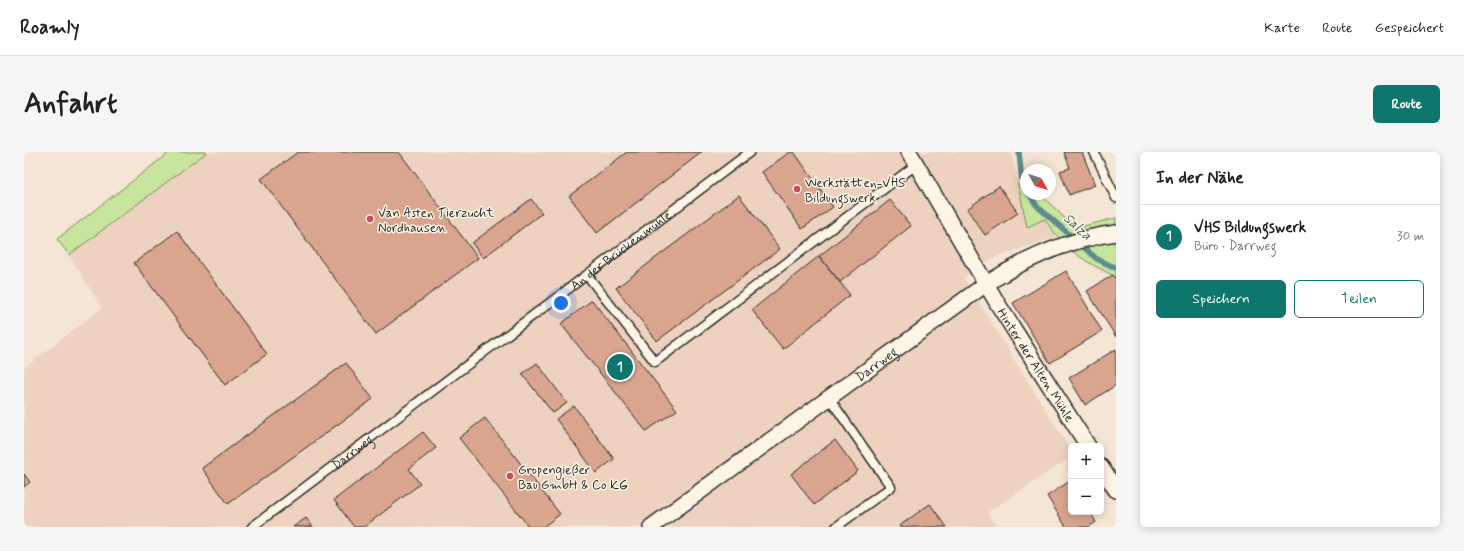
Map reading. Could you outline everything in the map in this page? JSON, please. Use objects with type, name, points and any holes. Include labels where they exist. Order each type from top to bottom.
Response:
[{"type":"street","points":[[913,158],[986,284]]},
{"type":"street","name":"Darrweg","points":[[651,527],[830,399],[986,284],[1032,258],[1062,246],[1100,235],[1116,233]]},
{"type":"street","name":"Hinter der Alten Mühle","points":[[986,284],[1086,443]]},
{"type":"street","points":[[1104,472],[1116,490]]},
{"type":"lane","name":"An der Brückenmühle","points":[[452,377],[750,152]]},
{"type":"lane","points":[[1094,152],[1116,198]]},
{"type":"lane","points":[[587,275],[655,362],[913,158]]},
{"type":"lane","name":"Darrweg","points":[[252,527],[452,377]]},
{"type":"lane","points":[[830,399],[891,487],[836,527]]},
{"type":"shaded area","points":[[207,152],[1011,152],[1020,200],[1021,200],[1027,226],[1045,219],[1056,237],[993,258],[963,277],[1068,446],[1068,459],[987,513],[996,527],[24,527],[24,368],[102,308],[69,255]]},
{"type":"green space","points":[[170,152],[207,152],[69,255],[57,239]]},
{"type":"green space","points":[[1021,200],[1046,200],[1075,228],[1116,218],[1116,277],[1084,260],[1067,247],[1052,230],[1045,219],[1027,227]]},
{"type":"building","name":"Van Asten Tierzucht Nordhausen","points":[[298,152],[399,152],[478,258],[376,334],[261,179]]},
{"type":"building","points":[[627,152],[702,152],[597,233],[569,196]]},
{"type":"building","name":"Werkstätten-VHS Bildungswerk","points":[[790,152],[794,152],[833,207],[802,229],[762,172]]},
{"type":"building","points":[[1064,152],[1082,152],[1095,185],[1069,195],[1060,171],[1070,168]]},
{"type":"building","points":[[999,186],[1018,213],[985,235],[967,209]]},
{"type":"building","points":[[739,195],[780,249],[657,341],[616,288]]},
{"type":"building","points":[[531,199],[542,213],[483,258],[472,243]]},
{"type":"building","points":[[890,200],[911,226],[840,282],[819,256]]},
{"type":"building","points":[[177,231],[267,354],[225,385],[134,263]]},
{"type":"building","points":[[819,256],[850,295],[783,349],[752,310]]},
{"type":"building","points":[[1066,271],[1102,331],[1050,363],[1013,303]]},
{"type":"building","points":[[1113,275],[1116,280],[1116,337],[1087,291]]},
{"type":"building","points":[[592,300],[677,410],[646,431],[561,324]]},
{"type":"building","points":[[1116,349],[1116,385],[1085,405],[1069,378]]},
{"type":"building","points":[[346,363],[373,399],[228,504],[202,468]]},
{"type":"building","points":[[537,363],[567,403],[553,413],[522,374]]},
{"type":"building","points":[[574,406],[614,459],[596,473],[556,419]]},
{"type":"building","name":"Gropengießer Bau GmbH & Co KG","points":[[485,418],[560,514],[543,527],[529,527],[459,438]]},
{"type":"building","points":[[423,432],[436,448],[409,469],[420,484],[364,527],[354,527],[334,500]]},
{"type":"building","points":[[835,440],[858,471],[814,505],[791,474]]},
{"type":"building","points":[[24,474],[30,482],[24,487]]},
{"type":"building","points":[[1068,482],[1068,515],[1092,515],[1096,522],[1089,527],[1066,527],[1047,496]]},
{"type":"building","points":[[930,504],[947,527],[899,527],[902,524]]},
{"type":"building","points":[[306,518],[313,527],[293,527]]},
{"type":"waterway","name":"Salza","points":[[1019,152],[1020,164]]},
{"type":"waterway","name":"Salza","points":[[1033,200],[1037,206],[1097,259],[1116,268]]},
{"type":"place","name":"Werkstätten-VHS Bildungswerk","points":[[797,189]]},
{"type":"place","name":"Van Asten Tierzucht Nordhausen","points":[[370,219]]},
{"type":"place","name":"VHS Bildungswerk","points":[[620,367]]},
{"type":"place","name":"Gropengießer Bau GmbH & Co KG","points":[[510,476]]}]
